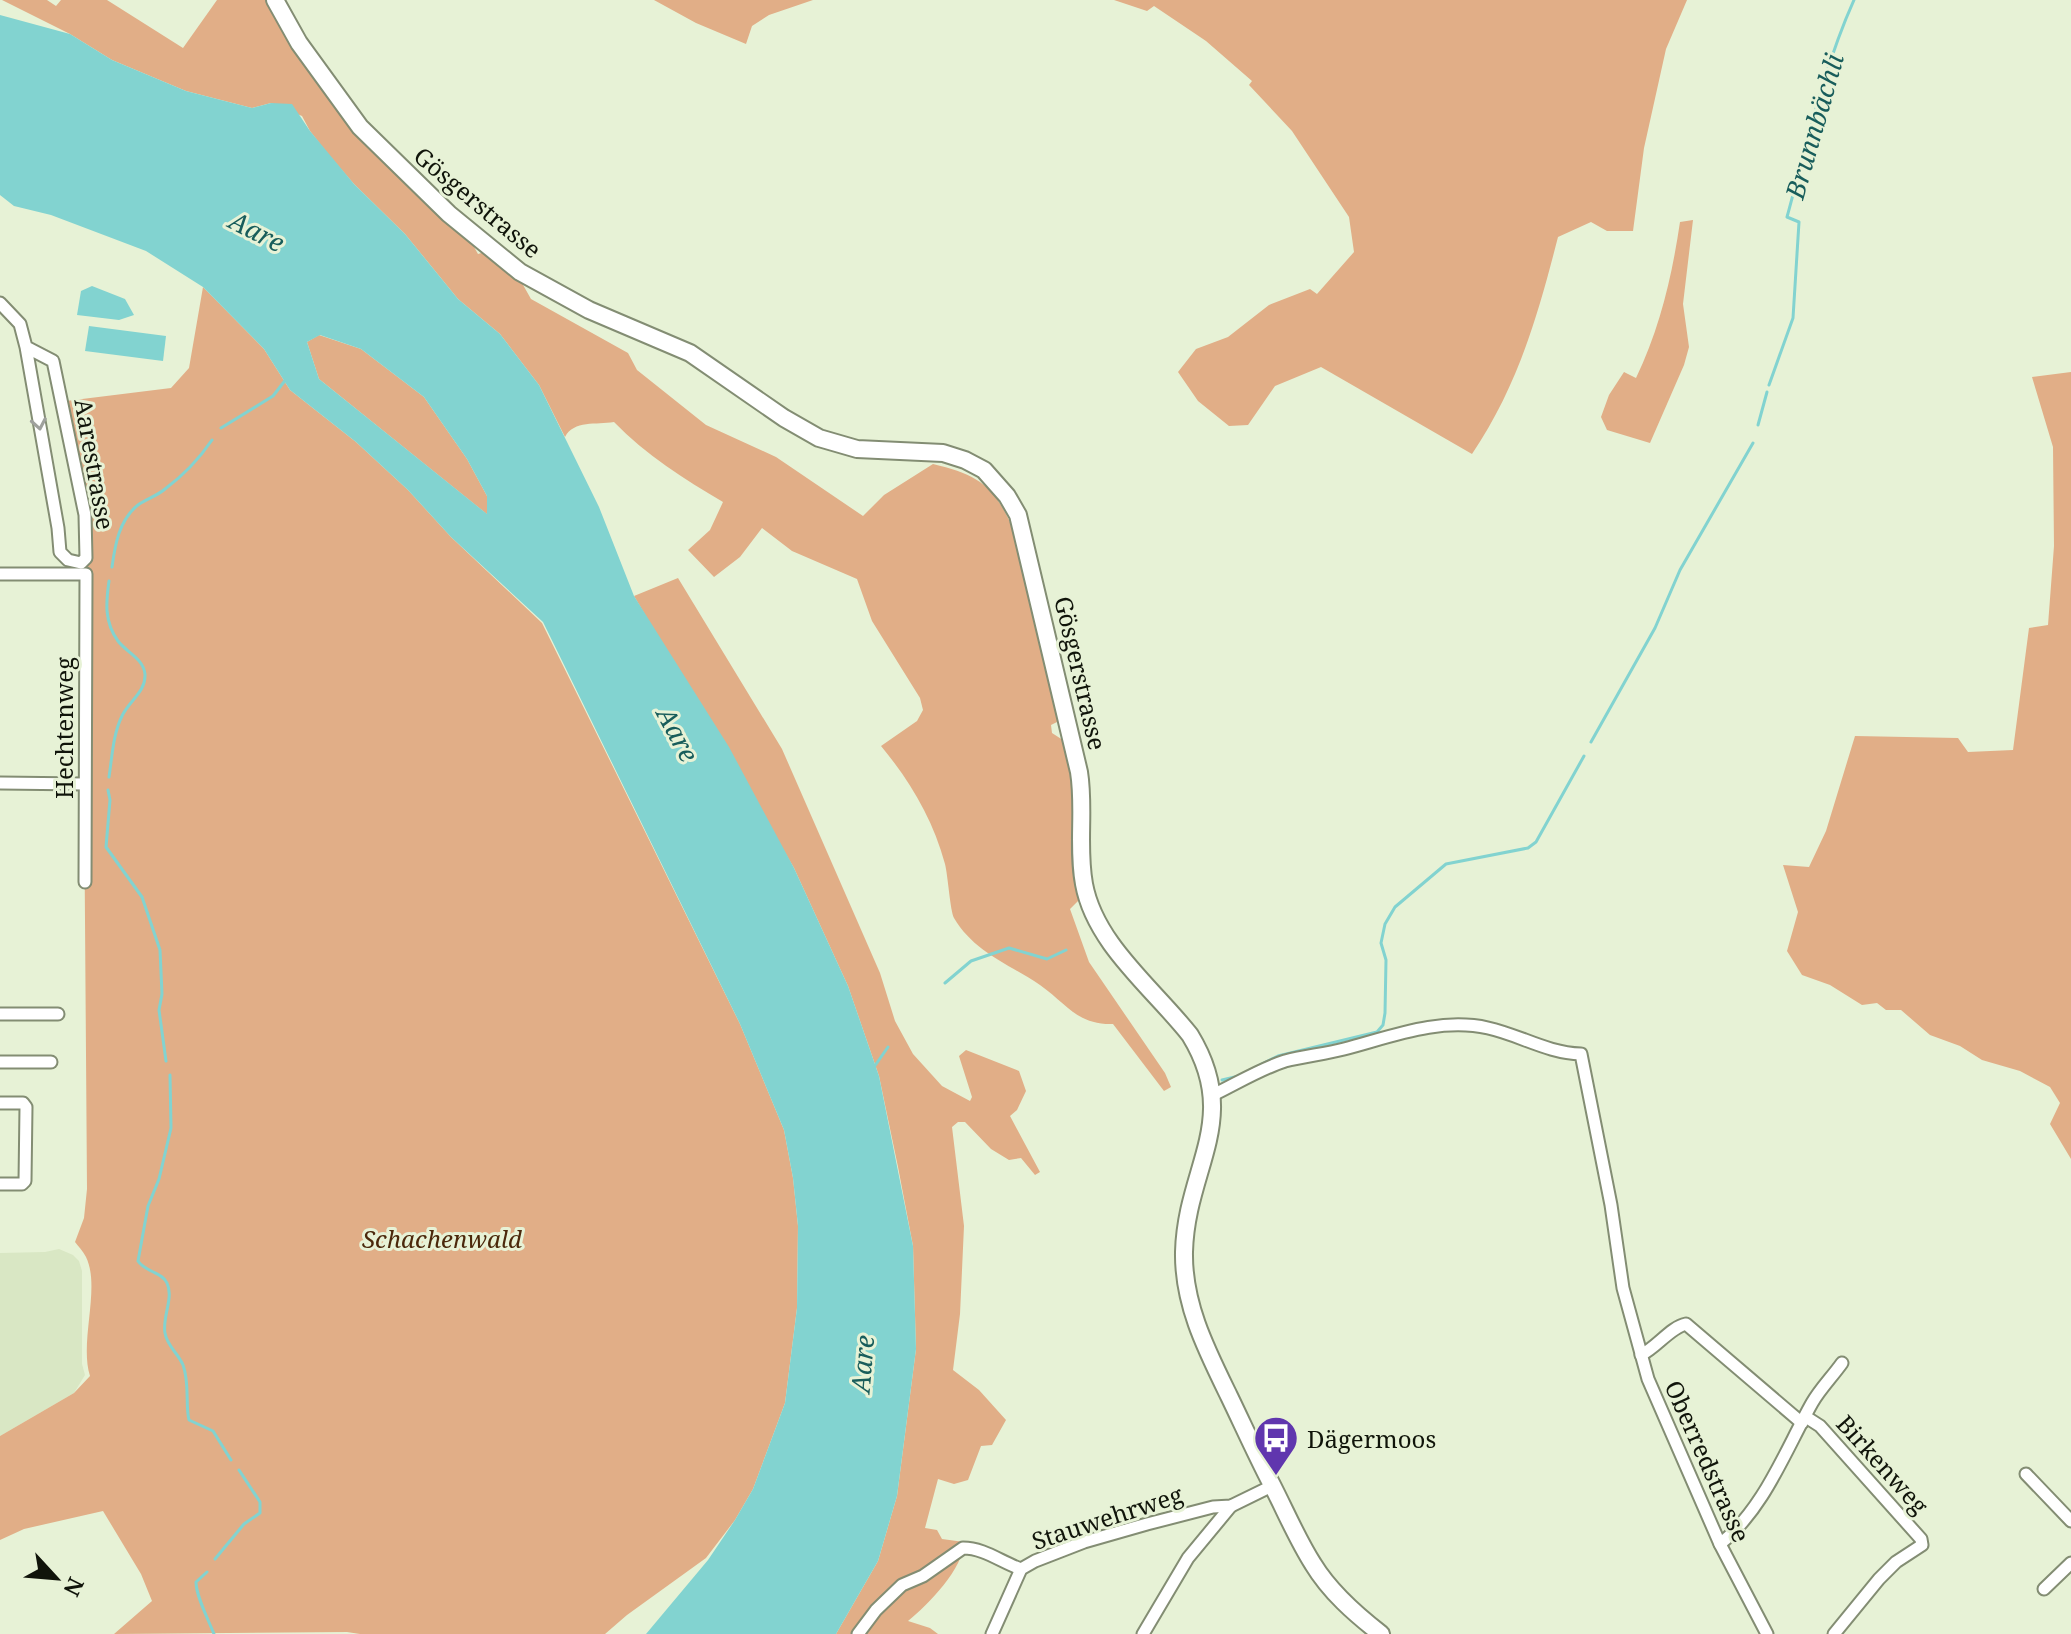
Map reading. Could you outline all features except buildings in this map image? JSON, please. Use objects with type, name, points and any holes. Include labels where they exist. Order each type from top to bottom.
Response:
[{"type":"main road","name":"Gösgerstrasse","points":[[275,0],[299,43],[334,94],[388,157],[481,243],[520,272],[589,310],[690,353],[784,418],[819,438],[857,449],[943,453],[965,460],[984,470],[1013,504],[1079,772],[1083,804],[1082,863],[1089,905],[1102,931],[1190,1035],[1206,1065],[1213,1095],[1212,1128],[1185,1235],[1185,1272],[1197,1328],[1313,1564],[1344,1603],[1378,1633]]},
{"type":"street","name":"Aarestrasse","points":[[0,303],[20,324],[26,347],[60,552],[68,560],[81,563],[86,558],[85,515],[53,361],[26,347]]},
{"type":"street","name":"Hechtenweg","points":[[0,574],[86,574],[85,882]]},
{"type":"street","points":[[0,783],[84,784]]},
{"type":"street","points":[[0,1014],[58,1014]]},
{"type":"street","name":"Oberredstrasse","points":[[1213,1095],[1283,1062],[1408,1031],[1432,1028],[1461,1025],[1487,1028],[1553,1050],[1581,1054],[1611,1205],[1621,1276],[1655,1400],[1720,1544],[1767,1634]]},
{"type":"street","points":[[0,1062],[51,1062]]},
{"type":"street","points":[[0,1103],[23,1103],[26,1107],[25,1181],[22,1184],[0,1184]]},
{"type":"street","name":"Birkenweg","points":[[1641,1355],[1657,1347],[1676,1327],[1686,1324],[1804,1420],[1827,1434],[1921,1539],[1922,1545],[1896,1562],[1879,1579],[1834,1634]]},
{"type":"street","points":[[1720,1544],[1734,1532],[1765,1491],[1819,1393],[1842,1363]]},
{"type":"street","points":[[2026,1474],[2071,1521]]},
{"type":"street","name":"Stauwehrweg","points":[[992,1634],[1021,1569],[1035,1561],[1084,1542],[1213,1507],[1231,1506],[1272,1486]]},
{"type":"street","points":[[1143,1634],[1188,1558],[1231,1506]]},
{"type":"street","points":[[858,1634],[876,1610],[902,1585],[923,1576],[963,1548],[982,1550],[1021,1569]]},
{"type":"street","points":[[2044,1589],[2071,1563]]},
{"type":"shaded area","points":[[59,1249],[73,1255],[82,1271],[82,1364],[85,1375],[74,1393],[0,1436],[0,1253]]},
{"type":"green space","points":[[2,0],[47,0],[56,6],[61,0],[107,0],[183,48],[217,0],[270,0],[307,62],[469,238],[478,254],[485,252],[518,276],[531,299],[628,353],[637,370],[706,425],[776,457],[863,516],[884,495],[933,464],[971,476],[989,489],[1010,522],[1063,719],[1051,725],[1052,733],[1069,744],[1072,759],[1081,898],[1070,909],[1089,962],[1165,1073],[1171,1087],[1164,1091],[1113,1024],[1090,1021],[1073,1012],[1040,985],[982,949],[954,918],[945,864],[934,832],[911,787],[881,746],[917,721],[923,710],[920,698],[872,621],[857,579],[792,551],[762,528],[740,557],[714,577],[688,550],[710,530],[723,502],[666,466],[614,422],[586,424],[574,428],[565,437],[539,385],[500,334],[458,299],[405,234],[328,154],[302,116],[271,103],[252,108],[186,91],[112,60],[70,34]]},
{"type":"green space","points":[[654,0],[813,0],[769,15],[752,26],[746,44],[696,23]]},
{"type":"green space","points":[[1114,0],[1687,0],[1666,49],[1644,148],[1633,231],[1607,231],[1591,222],[1558,237],[1525,349],[1502,402],[1472,454],[1321,367],[1275,386],[1248,425],[1229,426],[1198,401],[1178,372],[1196,349],[1228,337],[1269,305],[1310,289],[1317,294],[1354,252],[1349,217],[1292,131],[1249,85],[1252,81],[1206,41],[1154,6],[1147,11]]},
{"type":"green space","points":[[1693,220],[1683,304],[1689,347],[1650,443],[1607,430],[1601,417],[1609,395],[1624,372],[1636,378],[1664,302],[1680,222]]},
{"type":"green space","name":"Schachenwald","points":[[203,287],[264,349],[290,390],[356,442],[408,490],[451,537],[542,623],[740,1024],[784,1130],[798,1226],[797,1308],[785,1403],[753,1489],[735,1520],[706,1558],[605,1634],[114,1634],[152,1601],[141,1574],[103,1511],[24,1529],[0,1540],[0,1436],[74,1393],[90,1376],[87,1347],[90,1270],[86,1257],[75,1242],[84,1218],[87,1189],[84,784],[87,532],[66,401],[171,388],[189,368]]},
{"type":"green space","points":[[319,335],[361,349],[424,397],[467,459],[487,496],[488,515],[319,379],[307,342]]},
{"type":"green space","points":[[2071,372],[2071,1159],[2050,1124],[2060,1103],[2050,1087],[2020,1071],[1982,1060],[1960,1046],[1930,1035],[1901,1010],[1886,1010],[1877,1003],[1862,1005],[1830,985],[1802,975],[1787,951],[1798,912],[1783,865],[1809,867],[1826,831],[1855,736],[1958,738],[1968,752],[2013,750],[2029,628],[2048,625],[2054,546],[2053,447],[2032,377]]},
{"type":"green space","points":[[678,578],[782,749],[880,973],[895,1021],[913,1054],[942,1086],[970,1101],[972,1097],[959,1056],[966,1050],[1019,1071],[1026,1091],[1017,1110],[1010,1116],[1040,1172],[1035,1175],[1021,1158],[1009,1160],[991,1149],[965,1122],[958,1122],[952,1127],[964,1226],[960,1314],[953,1370],[979,1390],[1006,1420],[992,1445],[981,1446],[968,1480],[954,1484],[938,1479],[925,1528],[937,1530],[942,1539],[964,1542],[962,1552],[944,1585],[908,1621],[938,1634],[836,1634],[878,1561],[897,1496],[916,1349],[913,1246],[879,1076],[848,986],[794,868],[634,596]]},
{"type":"water","name":"Aare","points":[[0,15],[70,34],[112,60],[186,91],[252,108],[271,103],[292,104],[354,184],[405,234],[458,299],[500,334],[539,385],[599,507],[634,596],[729,747],[794,868],[848,986],[879,1076],[913,1246],[916,1349],[897,1496],[878,1561],[836,1634],[646,1634],[708,1560],[753,1489],[785,1403],[797,1308],[798,1226],[784,1130],[740,1024],[543,622],[451,537],[408,490],[356,442],[290,390],[264,349],[203,287],[146,251],[51,215],[14,206],[0,195]],"holes":[[[320,335],[361,349],[424,397],[467,459],[487,496],[487,514],[319,379],[307,342]]]},
{"type":"water","points":[[92,286],[125,299],[134,315],[119,320],[77,315],[81,291]]},
{"type":"water","points":[[89,326],[166,336],[163,361],[85,351]]},
{"type":"waterway","name":"Brunnbächli","points":[[1769,385],[1793,318],[1799,222],[1787,217],[1824,80],[1854,0]]},
{"type":"waterway","points":[[221,428],[273,396],[287,378]]},
{"type":"waterway","name":"Brunnbächli","points":[[1758,425],[1767,392]]},
{"type":"waterway","points":[[112,567],[119,533],[126,518],[141,503],[179,478],[212,440]]},
{"type":"waterway","name":"Brunnbächli","points":[[1591,742],[1655,628],[1680,570],[1753,443]]},
{"type":"waterway","points":[[109,581],[107,604],[110,627],[118,641],[144,668],[145,680],[119,723],[109,777]]},
{"type":"waterway","name":"Brunnbächli","points":[[1256,1067],[1278,1056],[1377,1032],[1383,1025],[1385,1013],[1386,960],[1381,943],[1385,924],[1395,907],[1446,864],[1528,848],[1536,842],[1584,756]]},
{"type":"waterway","points":[[108,790],[106,847],[142,897],[160,950],[162,994],[159,1010],[166,1061]]},
{"type":"waterway","name":"Brunnbächli","points":[[945,983],[971,961],[1009,948],[1047,959],[1066,950]]},
{"type":"waterway","points":[[874,1067],[888,1047]]},
{"type":"waterway","points":[[170,1075],[171,1128],[159,1179],[148,1206],[138,1261],[161,1276],[169,1289],[165,1333],[185,1372],[189,1420],[213,1431],[231,1460]]},
{"type":"waterway","name":"Brunnbächli","points":[[1222,1080],[1239,1076]]},
{"type":"waterway","points":[[215,1559],[244,1524],[260,1513],[260,1502],[239,1470]]},
{"type":"waterway","points":[[207,1572],[196,1582],[200,1601],[214,1634]]},
{"type":"place","name":"Dägermoos","points":[[1276,1477]]}]
